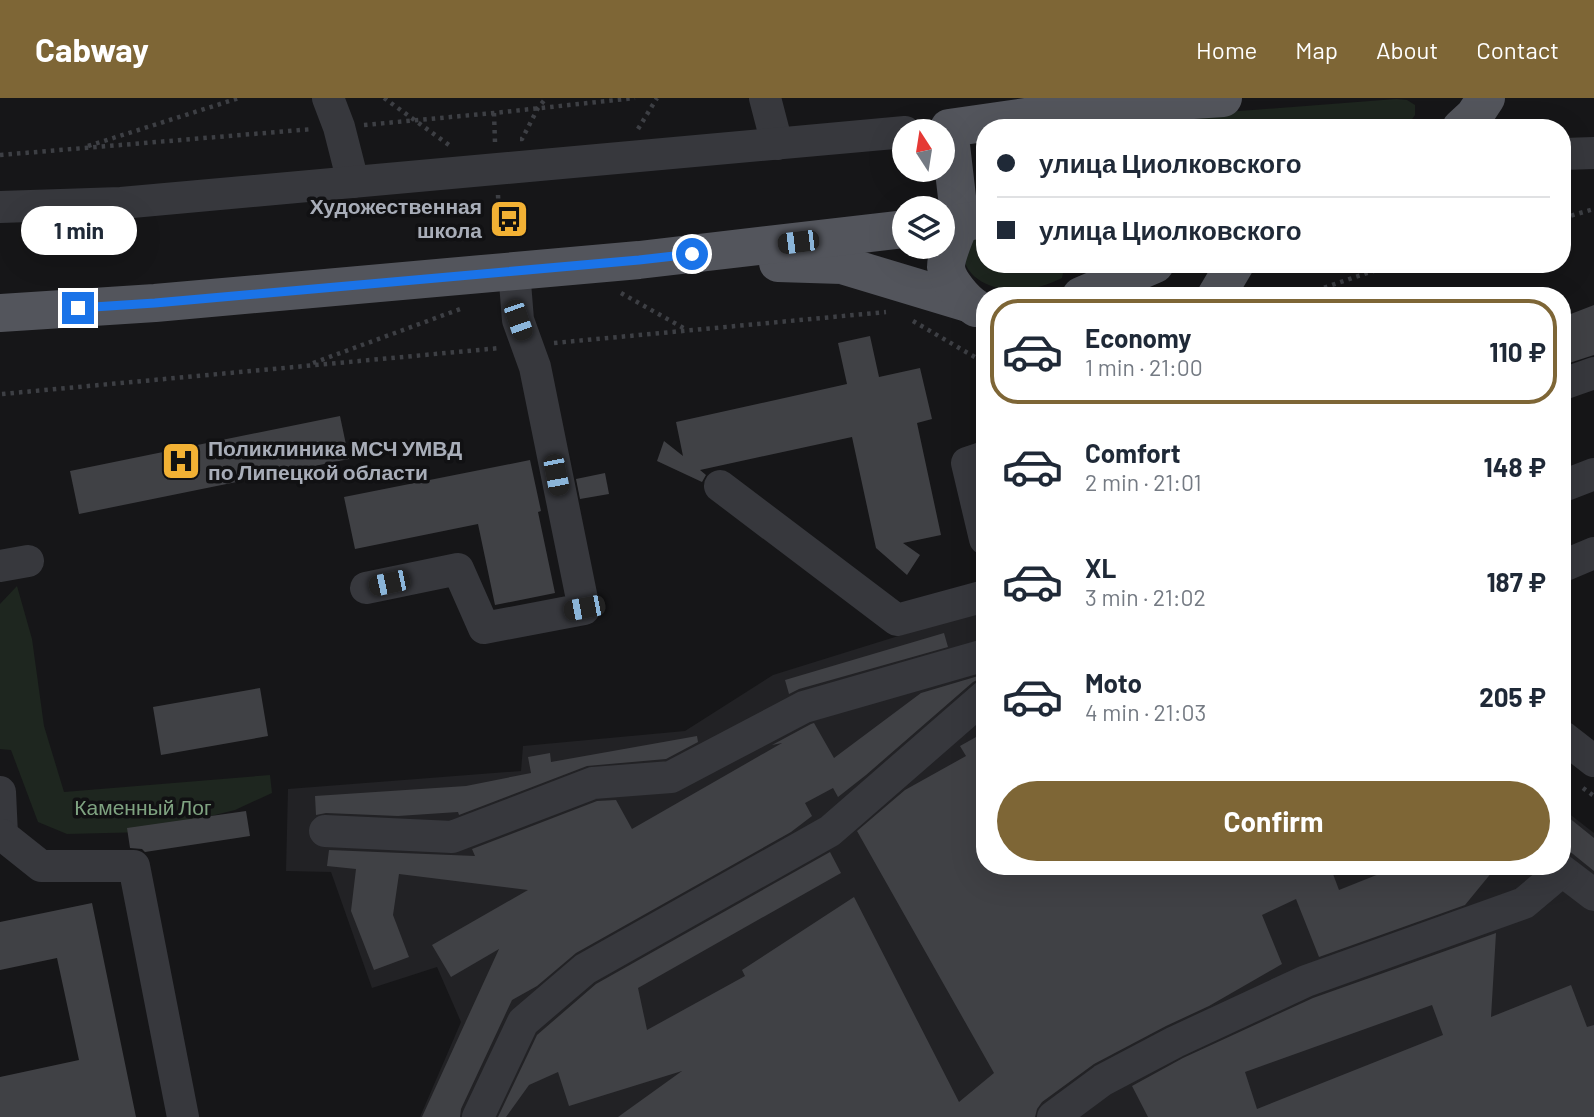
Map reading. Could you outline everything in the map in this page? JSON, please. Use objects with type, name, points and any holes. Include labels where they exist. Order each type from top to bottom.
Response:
[{"type":"main road","points":[[997,119],[1101,102],[1223,98]]},
{"type":"main road","points":[[1471,119],[1486,98]]},
{"type":"main road","points":[[956,126],[976,122]]},
{"type":"main road","points":[[949,182],[963,222],[951,247],[946,267],[953,284],[976,307]]},
{"type":"main road","points":[[0,313],[155,303],[639,260],[892,231]]},
{"type":"main road","points":[[639,260],[842,265],[976,308]]},
{"type":"main road","points":[[1087,287],[1128,273]]},
{"type":"street","points":[[328,98],[339,127],[352,182]]},
{"type":"street","points":[[765,98],[777,144]]},
{"type":"street","points":[[0,207],[121,203],[892,133]]},
{"type":"street","points":[[1571,154],[1594,153]]},
{"type":"street","points":[[366,588],[458,569],[484,628],[584,608],[535,368],[518,320],[514,270]]},
{"type":"street","points":[[1571,381],[1594,373]]},
{"type":"street","points":[[976,460],[967,463],[976,501]]},
{"type":"street","points":[[1571,483],[1594,474]]},
{"type":"street","points":[[720,486],[897,620],[976,598]]},
{"type":"street","points":[[1571,563],[1594,553]]},
{"type":"street","points":[[325,831],[452,836],[593,783],[671,777],[804,707],[976,658]]},
{"type":"street","points":[[478,1117],[523,1022],[585,969],[830,831],[976,704]]},
{"type":"street","points":[[1571,743],[1594,761]]},
{"type":"street","points":[[0,792],[1,836],[41,866],[134,866],[183,1117]]},
{"type":"street","points":[[1053,1117],[1103,1080],[1175,1042],[1306,981],[1524,903],[1553,875]]},
{"type":"street","points":[[1567,875],[1594,895]]},
{"type":"path","points":[[80,148],[239,98]]},
{"type":"path","points":[[384,98],[449,145],[460,144]]},
{"type":"path","points":[[522,139],[546,98]]},
{"type":"path","points":[[626,130],[639,129],[657,98]]},
{"type":"path","points":[[484,143],[495,142],[494,113]]},
{"type":"path","points":[[509,140],[535,138]]},
{"type":"path","points":[[1571,216],[1594,209]]},
{"type":"path","points":[[1326,287],[1367,273]]},
{"type":"shaded area","points":[[976,612],[976,875],[1571,875],[1571,815],[1594,833],[1594,1117],[420,1117],[461,1022],[437,967],[372,988],[331,872],[286,871],[288,789],[521,771],[523,746],[685,731],[773,675]]},
{"type":"green space","points":[[1396,99],[1407,100],[1415,105],[1412,119],[1135,119]]},
{"type":"green space","points":[[976,237],[976,273],[1063,273],[1062,278],[1039,287],[997,287],[974,276],[964,260],[963,250]]},
{"type":"green space","name":"Каменный Лог","points":[[17,586],[32,639],[44,726],[64,792],[270,775],[272,793],[235,810],[147,832],[67,834],[38,822],[11,750],[0,749],[0,604]]},
{"type":"building","points":[[1594,305],[1594,355],[1571,362],[1571,314]]},
{"type":"building","points":[[870,336],[879,377],[920,368],[932,419],[917,423],[941,535],[903,543],[920,555],[907,575],[876,548],[852,437],[700,470],[706,475],[702,482],[657,461],[664,441],[683,456],[676,422],[847,384],[838,343]]},
{"type":"building","points":[[340,416],[349,459],[79,514],[70,471]]},
{"type":"building","points":[[530,460],[555,593],[495,605],[478,524],[355,549],[344,497]]},
{"type":"building","points":[[605,473],[609,494],[580,499],[576,479]]},
{"type":"building","points":[[944,633],[948,647],[789,694],[785,680]]},
{"type":"building","points":[[976,677],[976,680],[838,797],[833,788],[805,803],[812,816],[791,832],[576,953],[537,986],[512,1000],[461,1109],[460,1117],[422,1117],[499,949],[451,977],[432,945],[528,890],[399,874],[393,915],[409,957],[374,970],[351,911],[356,869],[327,866],[329,850],[475,856],[472,849],[597,801],[616,800],[632,829],[811,724],[814,723],[834,758],[921,693]]},
{"type":"building","points":[[260,688],[268,736],[161,755],[153,707]]},
{"type":"building","points":[[697,736],[698,742],[666,759],[587,766],[459,815],[458,812],[398,816],[326,813],[316,815],[315,796],[466,786],[531,773],[528,757],[550,753],[551,762]]},
{"type":"building","points":[[976,737],[976,875],[1333,875],[1339,890],[1376,875],[1490,875],[1465,905],[1319,957],[1296,899],[1262,915],[1282,964],[1209,1006],[1094,1064],[1042,1102],[1035,1117],[618,1117],[682,1071],[569,1106],[558,1072],[529,1085],[506,1117],[498,1117],[537,1035],[596,984],[830,852],[841,873],[638,988],[647,1030],[745,976],[742,970],[854,897],[959,1102],[994,1073],[857,831],[905,790],[966,756],[960,746]]},
{"type":"building","points":[[246,811],[250,836],[145,852],[142,849],[130,848],[127,828]]},
{"type":"building","points":[[1571,819],[1594,838],[1594,871],[1571,852]]},
{"type":"building","points":[[92,903],[136,1117],[0,1117],[0,1077],[79,1060],[57,958],[0,970],[0,922]]},
{"type":"building","points":[[1496,933],[1491,1017],[1571,985],[1587,1027],[1594,1025],[1594,1117],[1148,1117],[1132,1086],[1183,1058],[1313,998]],"holes":[[[1432,1005],[1443,1035],[1257,1109],[1245,1072]]]},
{"type":"place","name":"Художественная школа","points":[[509,219]]},
{"type":"place","name":"Поликлиника МСЧ УМВД по Липецкой области","points":[[181,461]]},
{"type":"route","points":[[78,308],[692,254]]}]
